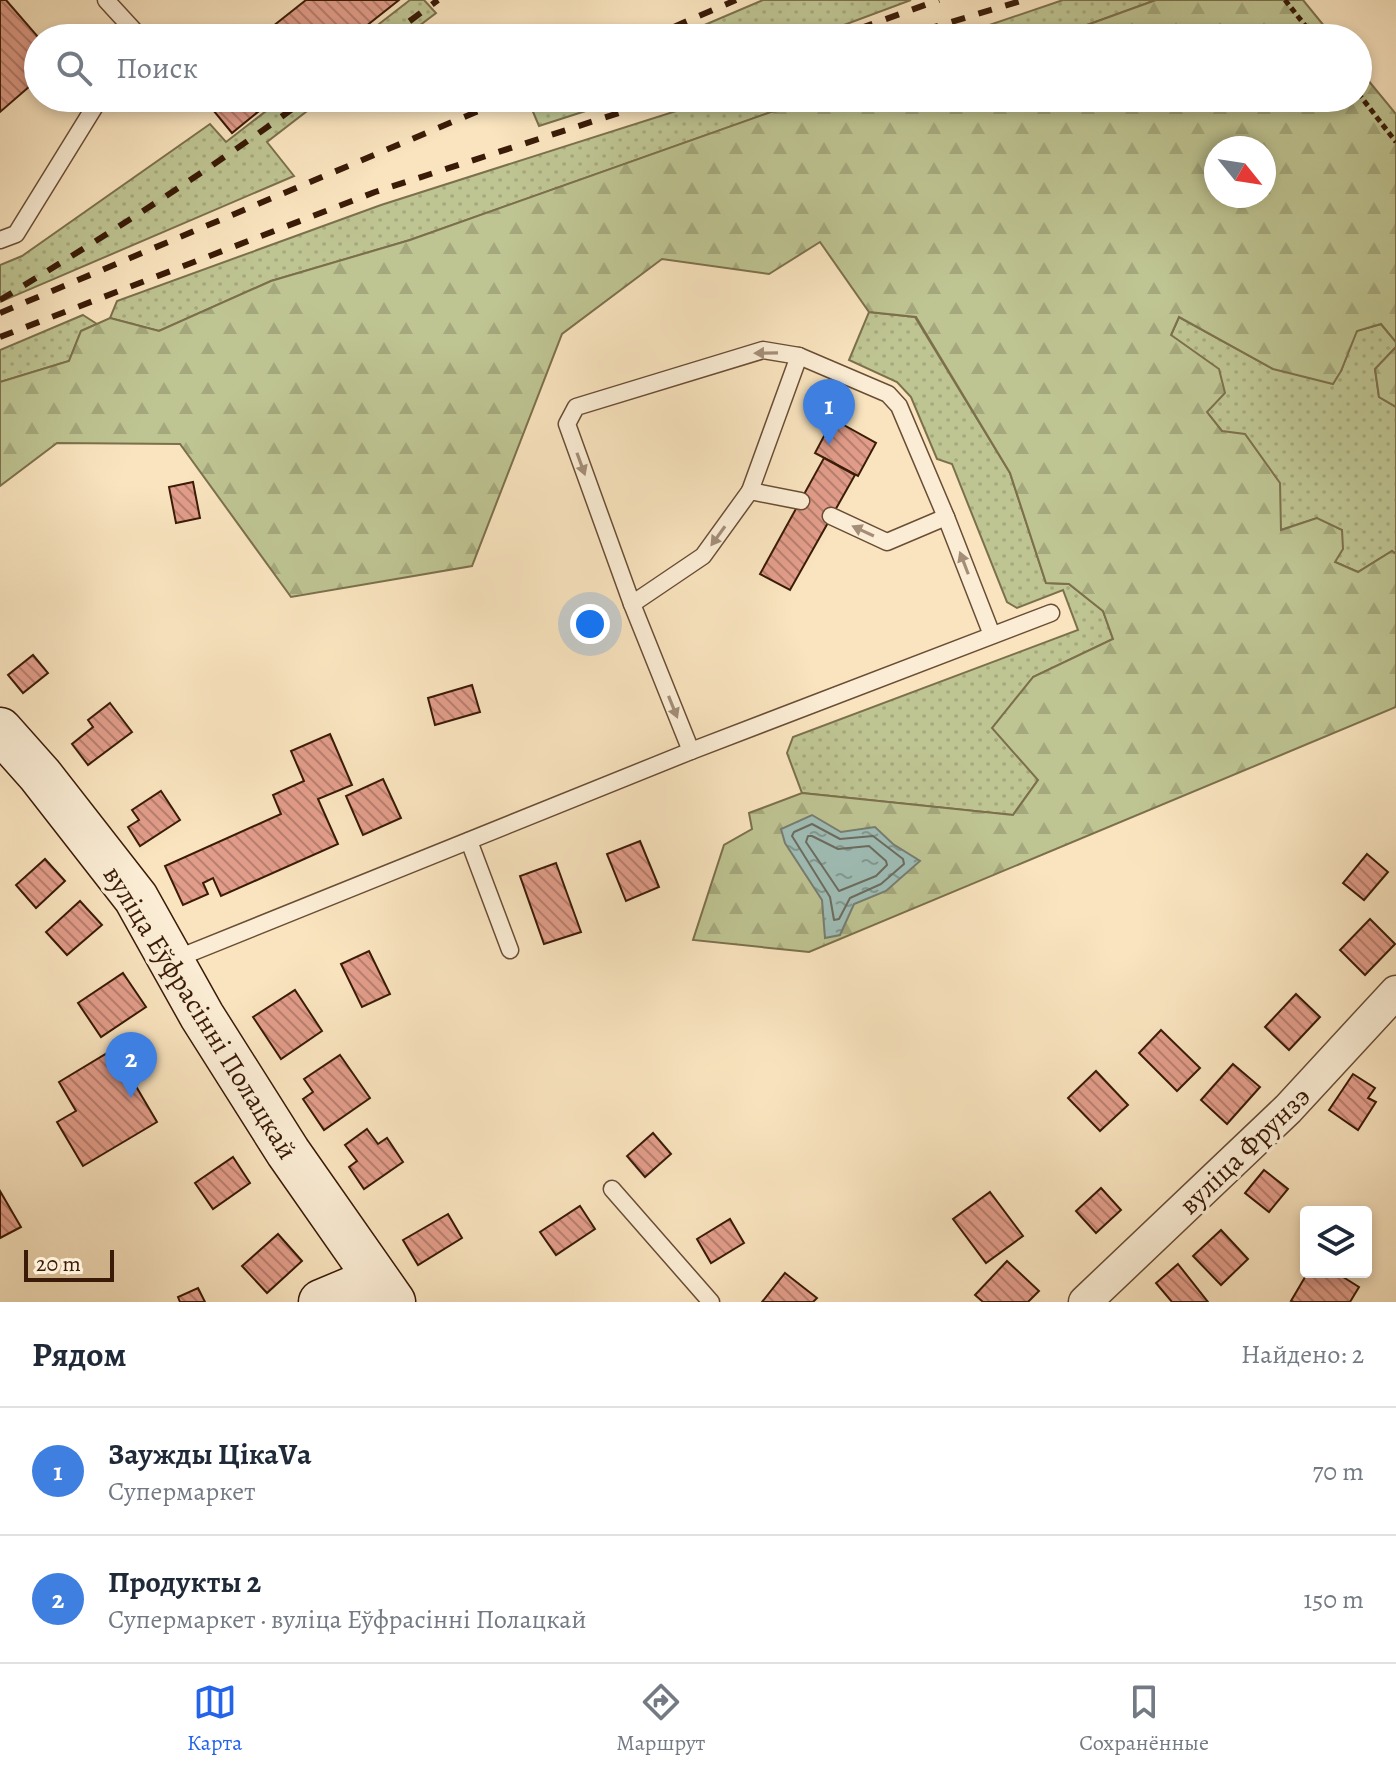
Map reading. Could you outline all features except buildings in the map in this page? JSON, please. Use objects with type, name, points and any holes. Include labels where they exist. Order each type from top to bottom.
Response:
[{"type":"main road","name":"вуліца Еўфрасінні Полацкай","points":[[0,730],[40,775],[136,898],[202,1016],[288,1152],[384,1290]]},
{"type":"main road","points":[[321,1302],[384,1290]]},
{"type":"street","name":"вуліца Фрунзэ","points":[[1085,1302],[1288,1109],[1396,992]]},
{"type":"lane","points":[[106,0],[128,24]]},
{"type":"lane","points":[[0,240],[16,234],[91,112]]},
{"type":"lane","points":[[691,751],[632,604],[567,424],[576,407],[763,350],[799,356],[888,394],[899,406],[992,635]]},
{"type":"lane","points":[[632,604],[703,556],[750,491],[799,356]]},
{"type":"lane","points":[[750,491],[801,501]]},
{"type":"lane","points":[[831,516],[887,542],[946,517]]},
{"type":"lane","points":[[173,960],[691,751],[1051,613]]},
{"type":"lane","points":[[469,841],[510,950]]},
{"type":"lane","points":[[612,1189],[711,1302]]},
{"type":"path","points":[[1285,0],[1304,24]]},
{"type":"path","points":[[1372,111],[1396,142]]},
{"type":"green space","points":[[410,0],[424,0],[436,13],[421,24],[379,24]]},
{"type":"green space","points":[[763,0],[911,0],[847,24],[707,24]]},
{"type":"green space","points":[[1063,0],[1156,0],[1090,24],[992,24]]},
{"type":"green space","points":[[1156,0],[1303,0],[1323,24],[1090,24]]},
{"type":"green space","points":[[1372,85],[1396,114],[1396,342],[1381,324],[1357,331],[1333,384],[1273,369],[1179,317],[1171,335],[1219,369],[1225,393],[1207,412],[1222,431],[1245,434],[1280,483],[1281,530],[1317,518],[1342,530],[1343,549],[1335,562],[1358,572],[1392,551],[1396,554],[1396,707],[809,952],[693,940],[724,845],[752,829],[749,813],[802,793],[1013,815],[1038,780],[992,728],[1033,677],[1113,639],[1103,611],[1069,584],[1046,583],[1010,473],[916,317],[869,312],[820,242],[769,274],[662,259],[562,334],[472,566],[291,597],[180,444],[57,443],[0,486],[0,382],[69,361],[81,331],[110,318],[159,331],[271,281],[410,240],[771,112],[1372,112]]},
{"type":"green space","points":[[265,112],[306,112],[267,142],[294,176],[0,302],[0,265],[22,256],[210,124],[226,142]]},
{"type":"green space","points":[[533,112],[582,112],[539,126]]},
{"type":"green space","points":[[673,112],[771,112],[410,240],[271,281],[159,331],[110,318],[117,301],[381,205]]},
{"type":"green space","points":[[869,312],[915,317],[1010,473],[1046,583],[1069,584],[1103,611],[1113,639],[1033,677],[1038,780],[1013,815],[802,793],[787,753],[793,737],[1078,630],[1063,590],[1017,608],[1007,602],[952,464],[937,459],[911,397],[897,382],[849,360]]},
{"type":"green space","points":[[83,315],[97,324],[81,331],[69,361],[0,382],[0,350]]},
{"type":"green space","points":[[1179,317],[1273,369],[1341,371],[1356,331],[1381,324],[1396,342],[1396,347],[1375,369],[1379,397],[1396,407],[1396,554],[1392,551],[1358,572],[1335,562],[1317,518],[1281,530],[1222,431],[1207,412],[1171,335]]},
{"type":"green space","points":[[1396,347],[1396,407],[1379,397],[1375,369]]},
{"type":"water","points":[[812,815],[841,832],[875,827],[893,844],[920,861],[886,891],[854,904],[840,935],[825,938],[822,900],[785,843],[781,829]]},
{"type":"railway","points":[[406,24],[438,0]]},
{"type":"railway","points":[[680,24],[736,0]]},
{"type":"railway","points":[[872,24],[939,0]]},
{"type":"railway","points":[[944,24],[1024,0]]},
{"type":"railway","points":[[0,300],[194,178],[288,112]]},
{"type":"railway","points":[[0,313],[476,112]]},
{"type":"railway","points":[[0,337],[375,192],[622,112]]},
{"type":"place","name":"Заужды ЦікаVа","points":[[829,445]]},
{"type":"place","name":"Продукты 2","points":[[131,1098]]}]
